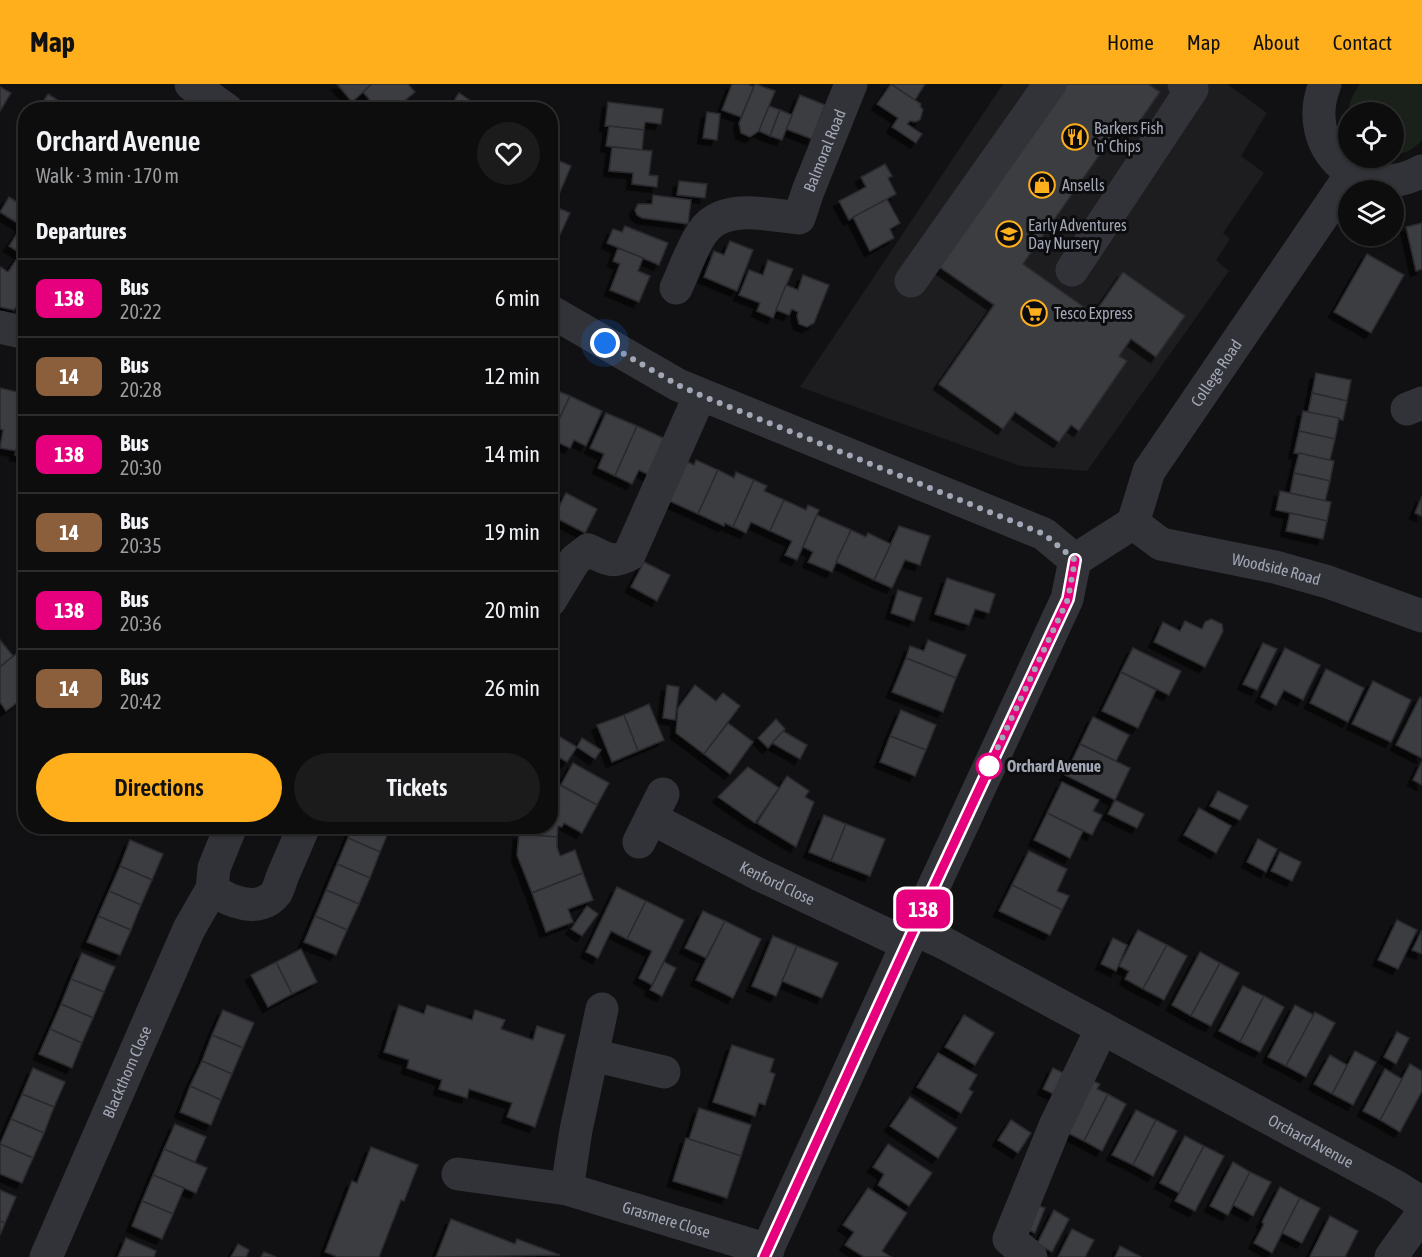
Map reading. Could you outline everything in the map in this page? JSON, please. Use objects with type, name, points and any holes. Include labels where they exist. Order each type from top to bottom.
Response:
[{"type":"street","points":[[191,84],[216,102]]},
{"type":"street","name":"Balmoral Road","points":[[676,288],[702,233],[717,218],[742,213],[799,218],[851,84]]},
{"type":"street","points":[[911,281],[1050,84]]},
{"type":"street","points":[[1072,270],[1192,89],[1184,84]]},
{"type":"street","points":[[1325,84],[1319,99],[1318,120],[1323,141],[1335,160],[1353,173],[1371,180],[1390,182],[1410,178],[1422,171]]},
{"type":"street","name":"College Road","points":[[1133,523],[1149,471],[1353,173]]},
{"type":"street","points":[[558,316],[678,385],[1044,534],[1075,560]]},
{"type":"street","points":[[0,327],[18,331]]},
{"type":"street","points":[[558,588],[575,560],[588,550],[610,561],[629,555],[700,395]]},
{"type":"street","points":[[766,1253],[1068,599],[1075,560],[1133,523]]},
{"type":"street","name":"Woodside Road","points":[[1133,523],[1161,544],[1286,570],[1328,582],[1422,616]]},
{"type":"street","name":"Kenford Close","points":[[651,818],[758,874],[910,937]]},
{"type":"street","name":"Blackthorn Close","points":[[46,1257],[189,929],[212,890],[214,868],[228,834]]},
{"type":"street","points":[[212,890],[225,899],[247,904],[261,904],[276,892],[301,834]]},
{"type":"street","name":"Orchard Avenue","points":[[910,937],[944,943],[1395,1186],[1422,1203]]},
{"type":"street","points":[[567,1189],[576,1130],[602,1009]]},
{"type":"street","points":[[1031,1257],[1009,1239],[1055,1126],[1102,1028]]},
{"type":"street","points":[[592,1055],[664,1072]]},
{"type":"street","name":"Grasmere Close","points":[[458,1174],[567,1189],[766,1253]]},
{"type":"street","points":[[1392,1257],[1422,1214]]},
{"type":"shaded area","points":[[1003,84],[1227,84],[1267,113],[1241,156],[1264,173],[1223,233],[1230,239],[1216,260],[1229,271],[1087,471],[1020,466],[800,387]]},
{"type":"shaded area","points":[[1360,84],[1420,84],[1422,86],[1422,140],[1404,152],[1404,102],[1350,102]]},
{"type":"building","points":[[337,84],[372,84],[352,102]]},
{"type":"building","points":[[372,84],[408,84],[415,92],[403,102],[371,102],[363,92]]},
{"type":"building","points":[[732,84],[747,84],[754,87],[741,117],[722,110]]},
{"type":"building","points":[[755,84],[775,91],[759,131],[750,137],[741,133],[739,123]]},
{"type":"building","points":[[891,84],[921,104],[923,110],[920,120],[910,121],[907,124],[922,134],[916,143],[892,127],[898,118],[877,104]]},
{"type":"building","points":[[891,84],[925,84],[915,100]]},
{"type":"building","points":[[1065,84],[1148,84],[1160,92],[1133,131],[1122,123],[1023,264],[1094,314],[1123,272],[1185,316],[1156,357],[1131,339],[1119,356],[1127,361],[1079,431],[1071,425],[1059,442],[1015,412],[1003,429],[939,384],[994,305],[938,266]]},
{"type":"building","points":[[0,87],[11,93],[0,111]]},
{"type":"building","points":[[459,93],[472,102],[453,102]]},
{"type":"building","points":[[48,94],[61,102],[43,102]]},
{"type":"building","points":[[800,95],[825,105],[812,139],[786,129]]},
{"type":"building","points":[[608,102],[663,109],[661,124],[645,122],[644,130],[605,126]]},
{"type":"building","points":[[769,106],[780,110],[770,136],[759,131]]},
{"type":"building","points":[[780,110],[792,115],[782,140],[770,136]]},
{"type":"building","points":[[707,112],[720,114],[717,140],[703,138]]},
{"type":"building","points":[[609,126],[644,130],[642,150],[606,146]]},
{"type":"building","points":[[612,147],[652,151],[649,175],[658,176],[657,187],[632,184],[633,173],[609,171]]},
{"type":"building","points":[[558,160],[571,166],[558,197]]},
{"type":"building","points":[[885,164],[892,176],[888,178],[896,194],[849,220],[839,201],[866,187],[861,177]]},
{"type":"building","points":[[679,181],[707,184],[705,198],[677,195]]},
{"type":"building","points":[[653,195],[691,200],[688,224],[642,218],[637,215],[635,210],[638,204],[652,204]]},
{"type":"building","points":[[9,197],[18,203],[18,223],[0,212]]},
{"type":"building","points":[[887,199],[900,223],[890,229],[894,238],[870,251],[853,217]]},
{"type":"building","points":[[558,208],[570,213],[558,239]]},
{"type":"building","points":[[1422,223],[1422,269],[1416,271],[1406,227]]},
{"type":"building","points":[[625,226],[668,243],[659,265],[607,243],[613,229],[622,232]]},
{"type":"building","points":[[18,232],[18,252],[9,246]]},
{"type":"building","points":[[730,241],[753,250],[737,291],[704,277],[714,251],[724,255]]},
{"type":"building","points":[[618,248],[643,258],[638,271],[650,276],[639,302],[610,290],[620,264],[613,261]]},
{"type":"building","points":[[1367,254],[1404,275],[1371,333],[1334,312]]},
{"type":"building","points":[[18,257],[18,304],[14,310],[0,307],[1,267],[8,272]]},
{"type":"building","points":[[768,260],[793,269],[773,318],[757,311],[760,303],[739,295],[749,270],[763,275]]},
{"type":"building","points":[[803,275],[829,285],[814,323],[807,327],[799,324],[798,312],[792,309],[789,315],[776,310],[786,285],[798,290]]},
{"type":"building","points":[[1316,373],[1351,380],[1347,401],[1312,393]]},
{"type":"building","points":[[0,388],[18,392],[16,451],[0,448],[3,430],[0,429]]},
{"type":"building","points":[[558,391],[570,396],[558,422]]},
{"type":"building","points":[[1312,393],[1347,401],[1343,420],[1308,412]]},
{"type":"building","points":[[570,396],[602,411],[586,446],[574,440],[570,448],[558,443],[558,422]]},
{"type":"building","points":[[1303,411],[1339,418],[1335,439],[1299,431]]},
{"type":"building","points":[[606,413],[637,426],[615,476],[598,468],[604,454],[590,448]]},
{"type":"building","points":[[637,426],[668,440],[651,476],[639,470],[632,484],[615,476]]},
{"type":"building","points":[[1299,431],[1335,439],[1330,460],[1294,453]]},
{"type":"building","points":[[1299,453],[1334,461],[1330,481],[1294,473]]},
{"type":"building","points":[[683,460],[694,465],[696,460],[718,470],[698,514],[665,499]]},
{"type":"building","points":[[718,470],[734,478],[736,472],[754,480],[733,527],[725,523],[724,526],[698,514]]},
{"type":"building","points":[[1294,473],[1330,481],[1325,501],[1290,493]]},
{"type":"building","points":[[754,480],[767,486],[764,491],[784,500],[770,531],[751,522],[746,533],[733,527]]},
{"type":"building","points":[[1280,491],[1331,502],[1327,521],[1276,510]]},
{"type":"building","points":[[566,493],[597,509],[585,533],[558,519],[558,509]]},
{"type":"building","points":[[1422,496],[1422,516],[1415,513]]},
{"type":"building","points":[[784,500],[806,510],[808,505],[819,510],[797,560],[785,555],[792,541],[770,531]]},
{"type":"building","points":[[1290,513],[1327,521],[1323,539],[1286,531]]},
{"type":"building","points":[[817,515],[851,530],[832,572],[808,562],[813,552],[803,547]]},
{"type":"building","points":[[899,526],[930,536],[920,565],[905,560],[892,588],[874,580]]},
{"type":"building","points":[[851,530],[866,537],[868,533],[891,544],[874,580],[836,562]]},
{"type":"building","points":[[644,562],[670,575],[657,601],[631,587]]},
{"type":"building","points":[[947,578],[995,594],[989,613],[975,609],[969,625],[935,614]]},
{"type":"building","points":[[898,590],[922,598],[914,621],[891,613]]},
{"type":"building","points":[[1211,619],[1222,624],[1223,631],[1205,667],[1154,642],[1163,622],[1180,631],[1185,621],[1202,629],[1205,622]]},
{"type":"building","points":[[0,640],[13,656],[0,667]]},
{"type":"building","points":[[928,640],[966,655],[956,678],[906,658],[910,646],[924,651]]},
{"type":"building","points":[[1263,643],[1277,649],[1257,690],[1243,684]]},
{"type":"building","points":[[1133,648],[1181,671],[1169,695],[1121,672]]},
{"type":"building","points":[[1285,648],[1320,665],[1303,700],[1284,690],[1276,705],[1261,697]]},
{"type":"building","points":[[18,652],[18,702],[6,711],[0,702],[0,667]]},
{"type":"building","points":[[906,658],[956,678],[943,712],[892,692]]},
{"type":"building","points":[[1326,669],[1364,688],[1348,722],[1310,703]]},
{"type":"building","points":[[1121,672],[1156,690],[1138,728],[1102,711]]},
{"type":"building","points":[[1373,681],[1411,700],[1391,742],[1352,724]]},
{"type":"building","points":[[667,685],[679,687],[675,720],[663,718]]},
{"type":"building","points":[[695,685],[716,701],[723,693],[740,706],[704,754],[676,733],[678,708]]},
{"type":"building","points":[[1420,697],[1422,698],[1422,758],[1396,745]]},
{"type":"building","points":[[649,704],[664,740],[638,751],[624,715]]},
{"type":"building","points":[[901,710],[936,725],[926,750],[890,736]]},
{"type":"building","points":[[624,715],[638,751],[612,762],[597,725]]},
{"type":"building","points":[[1093,717],[1129,735],[1116,761],[1080,744]]},
{"type":"building","points":[[776,719],[785,729],[768,748],[758,738]]},
{"type":"building","points":[[728,723],[753,742],[730,774],[704,754]]},
{"type":"building","points":[[783,731],[807,745],[800,759],[772,743]]},
{"type":"building","points":[[558,736],[577,747],[567,762],[558,757]]},
{"type":"building","points":[[890,736],[926,750],[915,776],[880,762]]},
{"type":"building","points":[[582,738],[601,750],[595,759],[577,747]]},
{"type":"building","points":[[1080,744],[1130,768],[1115,800],[1065,775]]},
{"type":"building","points":[[1422,761],[1422,785],[1413,780]]},
{"type":"building","points":[[573,763],[609,783],[597,805],[561,785]]},
{"type":"building","points":[[748,767],[779,788],[755,823],[718,797]]},
{"type":"building","points":[[787,776],[809,791],[805,797],[814,802],[796,847],[757,823]]},
{"type":"building","points":[[1062,782],[1099,800],[1093,811],[1102,815],[1092,835],[1047,813]]},
{"type":"building","points":[[558,784],[597,805],[582,833],[564,823],[562,827],[558,826]]},
{"type":"building","points":[[1218,791],[1248,806],[1240,820],[1210,806]]},
{"type":"building","points":[[1115,800],[1144,814],[1137,828],[1108,814]]},
{"type":"building","points":[[1199,808],[1231,826],[1216,853],[1184,835]]},
{"type":"building","points":[[1047,813],[1083,831],[1070,858],[1034,840]]},
{"type":"building","points":[[824,815],[846,824],[831,861],[809,852]]},
{"type":"building","points":[[846,824],[885,839],[870,876],[831,861]]},
{"type":"building","points":[[350,834],[388,834],[380,852],[348,838]]},
{"type":"building","points":[[519,834],[557,837],[560,856],[575,850],[583,873],[532,893],[517,855]]},
{"type":"building","points":[[537,834],[557,834],[557,837],[537,836]]},
{"type":"building","points":[[348,838],[380,852],[370,878],[337,864]]},
{"type":"building","points":[[1258,839],[1277,849],[1266,872],[1247,862]]},
{"type":"building","points":[[130,840],[163,854],[152,880],[120,866]]},
{"type":"building","points":[[1029,851],[1067,869],[1057,891],[1069,896],[1062,910],[1012,885]]},
{"type":"building","points":[[1280,852],[1301,862],[1292,881],[1271,871]]},
{"type":"building","points":[[337,864],[370,878],[359,904],[326,890]]},
{"type":"building","points":[[120,866],[152,880],[141,905],[109,891]]},
{"type":"building","points":[[583,873],[593,900],[568,909],[573,922],[546,932],[532,893]]},
{"type":"building","points":[[1012,885],[1062,910],[1050,935],[999,911]]},
{"type":"building","points":[[617,887],[646,901],[627,939],[611,931],[598,958],[586,952]]},
{"type":"building","points":[[326,890],[359,904],[347,930],[315,916]]},
{"type":"building","points":[[109,891],[141,905],[131,930],[98,916]]},
{"type":"building","points":[[646,901],[684,920],[652,985],[639,978],[652,951],[627,939]]},
{"type":"building","points":[[587,906],[598,914],[582,936],[571,929]]},
{"type":"building","points":[[703,911],[725,921],[706,958],[685,948]]},
{"type":"building","points":[[98,916],[131,930],[120,955],[87,942]]},
{"type":"building","points":[[315,916],[347,930],[336,955],[304,942]]},
{"type":"building","points":[[1397,920],[1417,930],[1398,969],[1378,960]]},
{"type":"building","points":[[725,921],[761,939],[733,998],[696,980]]},
{"type":"building","points":[[1138,930],[1167,945],[1143,989],[1125,979],[1129,971],[1119,966]]},
{"type":"building","points":[[1422,930],[1422,954],[1412,950]]},
{"type":"building","points":[[773,936],[797,946],[776,996],[752,986]]},
{"type":"building","points":[[1113,938],[1127,945],[1116,971],[1101,964]]},
{"type":"building","points":[[1167,945],[1187,956],[1164,1000],[1143,989]]},
{"type":"building","points":[[797,946],[838,963],[822,998],[782,981]]},
{"type":"building","points":[[301,949],[317,982],[292,994],[276,962]]},
{"type":"building","points":[[1200,952],[1220,963],[1191,1016],[1172,1005]]},
{"type":"building","points":[[82,953],[115,967],[104,992],[71,979]]},
{"type":"building","points":[[276,962],[292,994],[268,1007],[251,975]]},
{"type":"building","points":[[664,962],[676,968],[662,996],[650,990]]},
{"type":"building","points":[[1220,963],[1239,973],[1211,1026],[1191,1016]]},
{"type":"building","points":[[71,979],[104,992],[93,1018],[61,1004]]},
{"type":"building","points":[[1243,986],[1264,996],[1240,1042],[1219,1031]]},
{"type":"building","points":[[1264,996],[1284,1007],[1260,1052],[1240,1042]]},
{"type":"building","points":[[61,1004],[93,1018],[82,1043],[50,1029]]},
{"type":"building","points":[[399,1005],[424,1014],[427,1005],[472,1020],[475,1010],[505,1020],[501,1029],[533,1040],[537,1026],[565,1035],[535,1127],[507,1117],[512,1103],[469,1089],[467,1098],[439,1089],[442,1080],[407,1068],[409,1060],[384,1052]]},
{"type":"building","points":[[1295,1005],[1314,1015],[1286,1066],[1268,1057]]},
{"type":"building","points":[[223,1010],[254,1023],[243,1048],[212,1035]]},
{"type":"building","points":[[1315,1012],[1335,1023],[1306,1077],[1286,1066]]},
{"type":"building","points":[[964,1015],[994,1033],[975,1065],[945,1047]]},
{"type":"building","points":[[50,1029],[82,1043],[72,1068],[39,1054]]},
{"type":"building","points":[[1397,1032],[1409,1038],[1396,1064],[1384,1057]]},
{"type":"building","points":[[212,1035],[243,1048],[232,1074],[202,1061]]},
{"type":"building","points":[[732,1045],[774,1059],[770,1072],[775,1074],[765,1105],[759,1103],[755,1116],[713,1102]]},
{"type":"building","points":[[1355,1051],[1376,1062],[1353,1105],[1332,1094]]},
{"type":"building","points":[[938,1053],[977,1075],[969,1089],[973,1092],[961,1113],[917,1087]]},
{"type":"building","points":[[1330,1055],[1347,1065],[1332,1094],[1314,1084]]},
{"type":"building","points":[[202,1061],[232,1074],[221,1100],[190,1086]]},
{"type":"building","points":[[1410,1064],[1422,1071],[1422,1091],[1400,1132],[1380,1120]]},
{"type":"building","points":[[33,1068],[65,1082],[54,1107],[22,1094]]},
{"type":"building","points":[[1053,1068],[1072,1077],[1062,1098],[1043,1089]]},
{"type":"building","points":[[1385,1069],[1402,1079],[1380,1120],[1363,1111]]},
{"type":"building","points":[[1086,1078],[1100,1084],[1097,1089],[1108,1094],[1084,1141],[1068,1133]]},
{"type":"building","points":[[190,1086],[221,1100],[211,1125],[180,1112]]},
{"type":"building","points":[[22,1094],[54,1107],[44,1133],[11,1119]]},
{"type":"building","points":[[1108,1094],[1126,1104],[1102,1151],[1084,1141]]},
{"type":"building","points":[[910,1097],[957,1128],[938,1158],[890,1126]]},
{"type":"building","points":[[699,1108],[751,1125],[741,1156],[689,1139]]},
{"type":"building","points":[[1136,1110],[1156,1120],[1133,1165],[1112,1155]]},
{"type":"building","points":[[11,1119],[44,1133],[33,1158],[0,1144]]},
{"type":"building","points":[[1011,1120],[1031,1133],[1018,1153],[998,1140]]},
{"type":"building","points":[[1156,1120],[1177,1131],[1153,1176],[1133,1165]]},
{"type":"building","points":[[175,1124],[206,1137],[195,1162],[164,1149]]},
{"type":"building","points":[[1185,1136],[1204,1146],[1179,1193],[1160,1183]]},
{"type":"building","points":[[686,1138],[741,1156],[727,1198],[673,1181]]},
{"type":"building","points":[[0,1144],[33,1158],[22,1183],[0,1174]]},
{"type":"building","points":[[888,1144],[932,1173],[909,1206],[878,1185],[884,1174],[873,1167]]},
{"type":"building","points":[[1204,1146],[1224,1156],[1195,1211],[1175,1201]]},
{"type":"building","points":[[371,1147],[418,1165],[404,1201],[401,1200],[379,1257],[338,1257],[325,1252],[352,1181],[357,1183]]},
{"type":"building","points":[[164,1149],[207,1168],[196,1193],[153,1175]]},
{"type":"building","points":[[1233,1162],[1250,1172],[1228,1215],[1210,1206]]},
{"type":"building","points":[[1250,1172],[1271,1182],[1253,1216],[1233,1205]]},
{"type":"building","points":[[153,1175],[184,1188],[173,1214],[142,1201]]},
{"type":"building","points":[[1280,1187],[1300,1198],[1272,1253],[1254,1243]]},
{"type":"building","points":[[868,1188],[907,1213],[882,1251],[891,1257],[864,1257],[845,1245],[854,1232],[843,1225]]},
{"type":"building","points":[[0,1190],[16,1197],[5,1223],[0,1221]]},
{"type":"building","points":[[1300,1198],[1320,1208],[1302,1243],[1282,1233]]},
{"type":"building","points":[[142,1201],[173,1214],[162,1239],[132,1226]]},
{"type":"building","points":[[1031,1203],[1045,1208],[1035,1233],[1021,1227]]},
{"type":"building","points":[[1054,1210],[1069,1219],[1052,1252],[1037,1244]]},
{"type":"building","points":[[1330,1216],[1358,1231],[1345,1257],[1311,1257],[1310,1256]]},
{"type":"building","points":[[451,1219],[515,1244],[517,1239],[560,1255],[436,1257]]},
{"type":"building","points":[[0,1221],[5,1223],[0,1235]]},
{"type":"building","points":[[1072,1229],[1094,1240],[1085,1257],[1058,1257]]},
{"type":"building","points":[[126,1238],[156,1251],[154,1257],[118,1257]]},
{"type":"building","points":[[238,1244],[249,1250],[246,1257],[231,1257]]},
{"type":"building","points":[[1120,1246],[1141,1257],[1115,1257]]},
{"type":"building","points":[[264,1252],[276,1257],[261,1257]]},
{"type":"bus line","name":"138","points":[[764,1257],[1068,599],[1075,560]]},
{"type":"place","name":"Barkers Fish 'n' Chips","points":[[1075,137]]},
{"type":"place","name":"Ansells","points":[[1042,185]]},
{"type":"place","name":"Early Adventures Day Nursery","points":[[1009,234]]},
{"type":"place","name":"Tesco Express","points":[[1034,313]]},
{"type":"place","name":"Orchard Avenue","points":[[989,766]]},
{"type":"route","points":[[605,343],[700,395],[1044,534],[1075,560],[1068,599],[989,766]]}]
